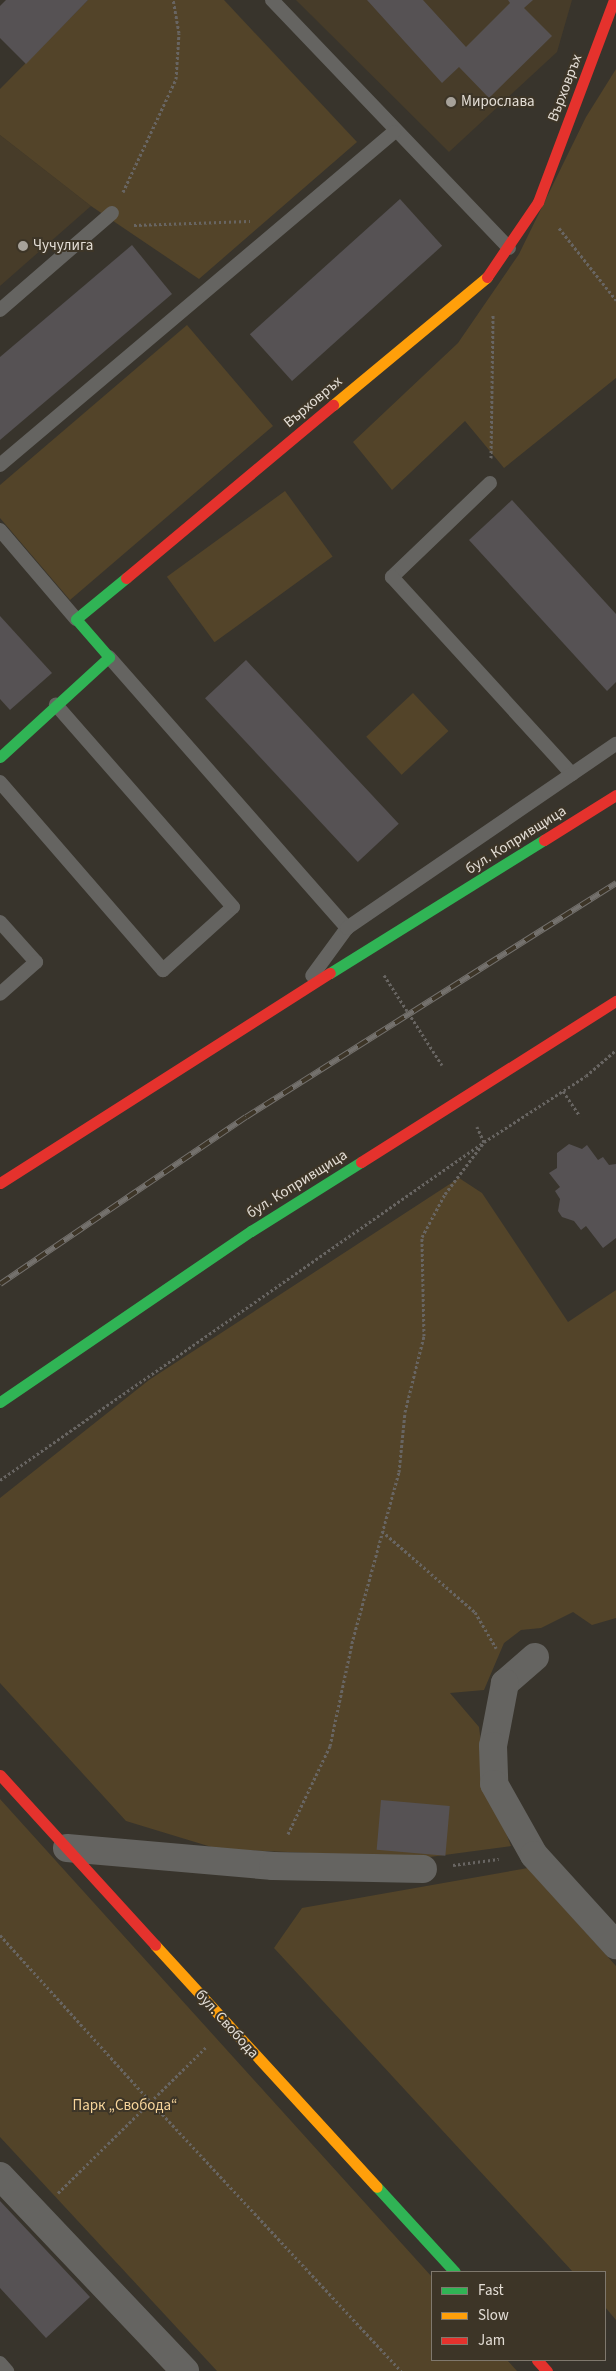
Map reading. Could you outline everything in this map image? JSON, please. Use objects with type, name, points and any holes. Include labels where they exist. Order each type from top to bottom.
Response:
[{"type":"street","name":"Върховръх","points":[[76,619],[494,271],[538,202],[614,0]]},
{"type":"street","points":[[0,757],[109,657],[76,619]]},
{"type":"street","name":"бул. Копривщица","points":[[0,1183],[616,795]]},
{"type":"street","name":"бул. Копривщица","points":[[0,1402],[251,1230],[616,1002]]},
{"type":"street","points":[[535,1657],[505,1683],[493,1746],[494,1784],[534,1855],[616,1945]]},
{"type":"street","name":"бул. Свобода","points":[[0,1775],[454,2271]]},
{"type":"street","points":[[67,1848],[273,1866],[423,1869]]},
{"type":"street","points":[[0,2176],[185,2371]]},
{"type":"street","points":[[538,2361],[547,2371]]},
{"type":"lane","points":[[272,0],[394,132],[509,248]]},
{"type":"lane","points":[[0,465],[394,132]]},
{"type":"lane","points":[[0,310],[112,213]]},
{"type":"lane","points":[[490,483],[392,577],[572,774]]},
{"type":"lane","points":[[0,530],[76,619]]},
{"type":"lane","points":[[109,657],[347,928]]},
{"type":"lane","points":[[0,782],[163,970],[234,907],[56,705]]},
{"type":"lane","points":[[298,994],[347,928],[616,744]]},
{"type":"lane","points":[[0,922],[36,962],[0,994]]},
{"type":"lane","points":[[0,2363],[7,2371]]},
{"type":"path","points":[[173,0],[179,33],[176,79],[112,213],[132,225],[292,218]]},
{"type":"path","points":[[538,202],[616,300]]},
{"type":"path","points":[[490,483],[494,271]]},
{"type":"path","points":[[368,950],[442,1064]]},
{"type":"path","points":[[0,1480],[484,1142],[586,1076],[616,1050]]},
{"type":"path","points":[[563,1091],[580,1116]]},
{"type":"path","points":[[464,1096],[484,1142]]},
{"type":"path","points":[[273,1866],[330,1746],[353,1639],[399,1472],[405,1412],[424,1336],[422,1237],[445,1194],[484,1142]]},
{"type":"path","points":[[382,1531],[475,1612],[494,1641],[505,1683]]},
{"type":"path","points":[[423,1869],[534,1855]]},
{"type":"path","points":[[0,1934],[152,2103],[401,2371]]},
{"type":"path","points":[[36,2214],[152,2103],[228,2024]]},
{"type":"shaded area","name":"Мирослава","points":[[296,0],[572,0],[557,52],[449,152]]},
{"type":"shaded area","name":"Чучулига","points":[[0,135],[91,206],[0,286]]},
{"type":"green space","points":[[88,0],[224,0],[357,142],[199,279],[91,206],[0,135],[0,89]]},
{"type":"green space","points":[[616,69],[616,378],[504,468],[465,421],[392,490],[353,442],[458,343],[519,254],[586,117]]},
{"type":"green space","points":[[187,325],[273,426],[70,600],[0,518],[0,485]]},
{"type":"green space","points":[[285,491],[333,557],[214,642],[167,577]]},
{"type":"green space","points":[[413,693],[448,731],[402,775],[366,737]]},
{"type":"green space","points":[[459,1178],[482,1193],[568,1322],[616,1290],[616,1618],[592,1625],[573,1612],[541,1628],[521,1630],[504,1643],[484,1690],[450,1693],[479,1727],[486,1781],[511,1846],[422,1858],[218,1849],[126,1821],[0,1683],[0,1498],[149,1380]]},
{"type":"green space","name":"Парк „Свобода“","points":[[0,1799],[431,2276],[431,2361],[508,2361],[517,2371],[217,2371],[0,2137]]},
{"type":"green space","points":[[528,1868],[616,1966],[616,2320],[606,2308],[606,2271],[572,2271],[274,1948],[302,1908]]},
{"type":"building","points":[[6,0],[88,0],[26,64],[0,38],[0,6]]},
{"type":"building","points":[[367,0],[423,0],[466,47],[510,3],[508,0],[533,0],[524,8],[552,36],[489,98],[459,67],[442,83]]},
{"type":"building","points":[[400,199],[442,246],[292,381],[250,334]]},
{"type":"building","points":[[132,245],[172,294],[0,440],[0,357]]},
{"type":"building","points":[[512,500],[616,614],[616,682],[607,691],[469,540]]},
{"type":"building","points":[[0,616],[52,673],[10,710],[0,699]]},
{"type":"building","points":[[246,660],[399,824],[358,862],[205,698]]},
{"type":"building","points":[[569,1144],[582,1149],[587,1145],[598,1160],[603,1157],[609,1165],[616,1164],[616,1238],[603,1248],[586,1226],[581,1230],[574,1221],[562,1217],[558,1211],[560,1199],[555,1191],[560,1187],[549,1173],[557,1168],[557,1153]]},
{"type":"building","points":[[381,1800],[450,1806],[445,1856],[377,1850]]},
{"type":"building","points":[[0,2201],[90,2297],[46,2338],[0,2288]]},
{"type":"railway","points":[[0,1284],[246,1117],[616,883]]},
{"type":"traffic: fast","points":[[0,757],[109,657],[76,619],[126,578]]},
{"type":"traffic: fast","points":[[330,973],[544,840]]},
{"type":"traffic: fast","points":[[0,1402],[251,1231],[361,1162]]},
{"type":"traffic: fast","points":[[377,2187],[454,2271]]},
{"type":"traffic: slow","points":[[333,405],[487,277]]},
{"type":"traffic: slow","points":[[155,1945],[377,2187]]},
{"type":"traffic: jam","points":[[487,277],[538,202],[614,0]]},
{"type":"traffic: jam","points":[[126,578],[333,405]]},
{"type":"traffic: jam","points":[[544,840],[616,795]]},
{"type":"traffic: jam","points":[[0,1183],[330,973]]},
{"type":"traffic: jam","points":[[361,1162],[616,1001]]},
{"type":"traffic: jam","points":[[0,1775],[155,1945]]},
{"type":"traffic: jam","points":[[538,2361],[547,2371]]},
{"type":"place","name":"Мирослава","points":[[451,102]]},
{"type":"place","name":"Чучулига","points":[[23,246]]}]
